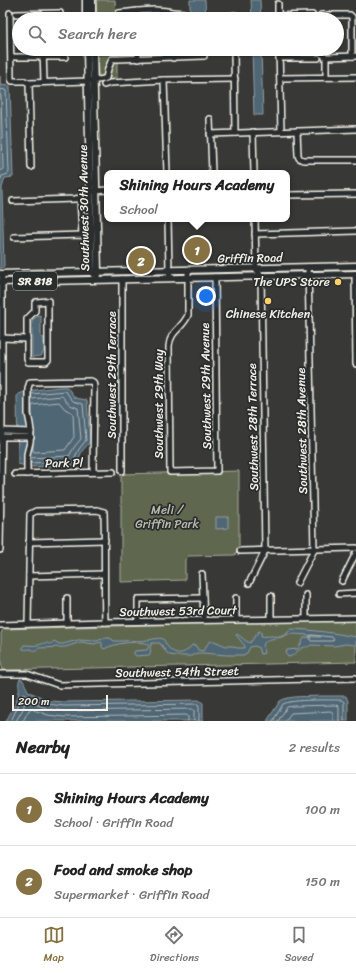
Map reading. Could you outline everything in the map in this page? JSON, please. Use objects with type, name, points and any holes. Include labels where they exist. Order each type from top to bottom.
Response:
[{"type":"main road","points":[[87,12],[89,1]]},
{"type":"main road","points":[[89,1],[91,12]]},
{"type":"main road","name":"Southwest 30th Avenue","points":[[88,56],[90,80],[93,192],[91,239],[95,272]]},
{"type":"main road","name":"Southwest 30th Avenue","points":[[90,80],[92,56]]},
{"type":"main road","name":"Southwest 30th Avenue","points":[[93,192],[99,215],[95,279]]},
{"type":"main road","name":"Griffin Road","points":[[1,274],[356,266]]},
{"type":"main road","name":"Griffin Road","points":[[1,282],[355,274]]},
{"type":"street","points":[[278,4],[278,12]]},
{"type":"street","points":[[128,12],[165,10],[170,12]]},
{"type":"street","points":[[10,13],[12,81],[25,81],[29,83],[103,80],[106,78],[112,59],[204,56]]},
{"type":"street","points":[[326,77],[326,57],[354,56],[352,17],[350,15],[344,15]]},
{"type":"street","points":[[234,56],[235,133]]},
{"type":"street","points":[[15,57],[65,57]]},
{"type":"street","points":[[43,57],[44,82]]},
{"type":"street","points":[[281,131],[279,58],[318,58]]},
{"type":"street","points":[[280,78],[356,77]]},
{"type":"street","points":[[104,86],[110,83],[164,80],[235,80]]},
{"type":"street","points":[[164,80],[166,170]]},
{"type":"street","points":[[29,83],[31,167]]},
{"type":"street","points":[[210,119],[212,170]]},
{"type":"street","points":[[210,134],[356,129]]},
{"type":"street","points":[[297,131],[298,155],[299,158],[303,160],[356,160]]},
{"type":"street","points":[[253,132],[254,170]]},
{"type":"street","points":[[13,201],[75,199],[80,198],[85,192],[104,190]]},
{"type":"street","points":[[290,196],[356,194]]},
{"type":"street","points":[[80,198],[82,235]]},
{"type":"street","points":[[168,222],[170,278]]},
{"type":"street","points":[[255,222],[256,268],[261,276]]},
{"type":"street","points":[[255,234],[356,231]]},
{"type":"street","points":[[14,237],[82,235],[91,239]]},
{"type":"street","name":"Southwest 28th Avenue","points":[[297,583],[314,550],[308,267]]},
{"type":"street","name":"Southwest 29th Way","points":[[170,472],[169,342],[172,334],[185,321],[188,315],[188,270]]},
{"type":"street","points":[[0,550],[2,434],[1,274]]},
{"type":"street","points":[[355,274],[356,364]]},
{"type":"street","name":"Southwest 28th Terrace","points":[[250,583],[265,551],[261,276]]},
{"type":"street","name":"Southwest 29th Avenue","points":[[170,472],[217,471],[215,277]]},
{"type":"street","name":"Southwest 29th Terrace","points":[[122,279],[122,471]]},
{"type":"street","points":[[48,301],[48,360],[46,362],[28,362],[27,339],[27,318],[34,312],[35,303],[48,301]]},
{"type":"street","points":[[2,338],[27,339]]},
{"type":"street","points":[[27,474],[27,454],[31,434],[28,408],[28,388],[30,382],[93,382],[94,472]]},
{"type":"street","points":[[2,434],[31,434]]},
{"type":"street","name":"Park Pl","points":[[15,474],[113,472]]},
{"type":"street","points":[[28,624],[30,514],[36,511],[97,510],[104,512],[105,622]]},
{"type":"street","points":[[29,542],[105,540]]},
{"type":"street","points":[[240,551],[356,548]]},
{"type":"street","points":[[342,581],[356,553]]},
{"type":"street","points":[[29,576],[104,574]]},
{"type":"street","points":[[202,574],[204,620]]},
{"type":"street","points":[[339,594],[356,593]]},
{"type":"street","points":[[306,595],[306,618]]},
{"type":"street","points":[[271,596],[271,619]]},
{"type":"street","points":[[67,598],[68,623]]},
{"type":"street","points":[[138,621],[138,599],[203,598]]},
{"type":"street","points":[[236,598],[236,620]]},
{"type":"street","name":"Southwest 53rd Court","points":[[0,625],[138,621],[356,618]]},
{"type":"street","name":"Southwest 54th Street","points":[[0,675],[27,674],[59,685],[356,678]]},
{"type":"green space","points":[[96,0],[115,0],[116,12],[97,12]]},
{"type":"green space","points":[[97,56],[117,56],[117,78],[102,78],[98,74]]},
{"type":"green space","name":"Meli / Griffin Park","points":[[239,471],[239,547],[235,555],[188,556],[185,560],[185,580],[121,582],[121,474]]},
{"type":"green space","points":[[356,620],[356,662],[3,670],[1,663],[1,634],[4,629]]},
{"type":"water","points":[[190,0],[205,0],[206,12],[190,12]]},
{"type":"water","points":[[251,0],[260,0],[261,12],[252,12]]},
{"type":"water","points":[[252,56],[261,56],[263,115],[254,115]]},
{"type":"water","points":[[0,85],[10,86],[13,177],[5,178],[2,188],[4,266],[2,268],[0,268]]},
{"type":"water","points":[[39,315],[41,316],[41,337],[44,338],[44,351],[41,356],[33,357],[32,320]]},
{"type":"water","points":[[67,387],[75,398],[87,400],[90,442],[82,451],[76,465],[30,467],[18,464],[17,395],[26,391]]},
{"type":"water","points":[[216,517],[228,517],[228,528],[216,529]]},
{"type":"water","points":[[292,629],[324,632],[356,637],[356,645],[311,645],[302,648],[294,655],[288,657],[286,654],[287,650],[298,649],[304,638],[321,637],[290,634],[284,636]]},
{"type":"water","points":[[259,631],[261,632],[261,636],[284,636],[265,641],[263,645],[264,653],[260,654],[258,647],[254,646],[250,647],[247,653],[243,655],[197,653],[191,656],[177,656],[167,653],[160,643],[152,643],[149,655],[136,656],[134,654],[135,651],[147,650],[149,646],[149,644],[138,642],[120,644],[104,649],[101,642],[94,644],[81,642],[65,647],[38,648],[35,650],[23,649],[24,645],[50,644],[54,641],[59,644],[63,644],[78,640],[96,641],[106,638],[110,638],[114,641],[143,641],[159,638],[163,639],[171,650],[181,653],[187,651],[192,645],[196,646],[198,650],[203,651],[209,642],[214,641],[226,646],[245,648],[236,635],[237,634],[250,643]]},
{"type":"water","points":[[20,679],[22,679],[29,692],[51,701],[199,700],[203,703],[203,721],[6,721],[17,699]]},
{"type":"water","points":[[321,696],[346,696],[348,701],[348,721],[267,721],[280,701],[284,699]]},
{"type":"place","name":"Shining Hours Academy","points":[[197,250]]},
{"type":"place","name":"Food and smoke shop","points":[[141,261]]},
{"type":"place","name":"The UPS Store","points":[[338,282]]},
{"type":"place","name":"Chinese Kitchen","points":[[268,301]]}]
